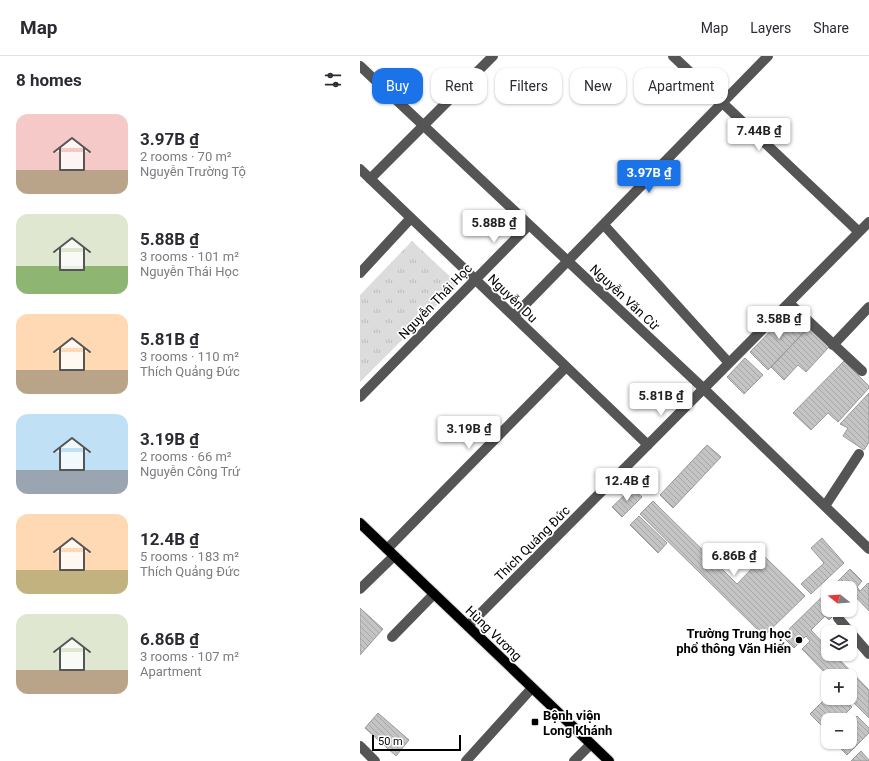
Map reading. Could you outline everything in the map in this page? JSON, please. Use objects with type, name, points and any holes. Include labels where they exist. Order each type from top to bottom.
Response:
[{"type":"main road","name":"Hùng Vương","points":[[360,523],[610,761]]},
{"type":"street","points":[[370,179],[493,56]]},
{"type":"street","points":[[673,56],[686,68]]},
{"type":"street","points":[[728,98],[768,56]]},
{"type":"street","name":"Nguyễn Văn Cừ","points":[[360,66],[704,389],[869,549]]},
{"type":"street","points":[[514,316],[722,104]]},
{"type":"street","points":[[724,104],[859,232]]},
{"type":"street","name":"Nguyễn Du","points":[[360,169],[648,445]]},
{"type":"street","points":[[360,273],[411,218]]},
{"type":"street","name":"Thích Quảng Đức","points":[[468,626],[869,222]]},
{"type":"street","points":[[604,224],[729,363]]},
{"type":"street","name":"Nguyễn Thái Học","points":[[360,396],[529,225]]},
{"type":"street","points":[[789,303],[862,371]]},
{"type":"street","points":[[833,344],[869,307]]},
{"type":"street","points":[[387,549],[566,367]]},
{"type":"street","points":[[825,506],[859,454]]},
{"type":"street","points":[[360,589],[394,556]]},
{"type":"street","points":[[392,637],[434,594]]},
{"type":"street","points":[[838,618],[869,654]]},
{"type":"street","points":[[466,761],[532,688]]},
{"type":"street","points":[[574,761],[591,744]]},
{"type":"street","points":[[360,746],[375,761]]},
{"type":"green space","points":[[412,241],[458,284],[360,382],[360,295]]},
{"type":"building","points":[[791,310],[809,327],[768,370],[750,352]]},
{"type":"building","points":[[809,327],[829,347],[806,372],[798,365],[784,380],[771,367]]},
{"type":"building","points":[[745,358],[763,375],[744,394],[727,377]]},
{"type":"building","points":[[844,361],[869,386],[869,388],[838,422],[828,413],[811,430],[793,413]]},
{"type":"building","points":[[869,393],[869,442],[864,450],[843,436],[848,428],[840,424]]},
{"type":"building","points":[[707,445],[721,457],[673,508],[660,495]]},
{"type":"building","points":[[632,488],[642,497],[622,517],[612,507]]},
{"type":"building","points":[[653,501],[737,584],[764,556],[805,596],[764,636],[640,514]]},
{"type":"building","points":[[639,516],[667,543],[658,553],[630,525]]},
{"type":"building","points":[[822,538],[844,563],[825,581],[821,581],[821,585],[811,594],[801,584],[824,563],[811,548]]},
{"type":"building","points":[[850,569],[862,581],[857,587],[857,581],[838,581]]},
{"type":"building","points":[[868,583],[869,584],[869,611],[857,598],[857,587],[860,591]]},
{"type":"building","name":"Trường Trung học phổ thông Văn Hiến","points":[[821,598],[821,617],[824,617],[811,630],[821,641],[821,661],[841,661],[849,669],[821,669],[802,649],[810,641],[806,636],[794,648],[782,636]]},
{"type":"building","points":[[360,608],[383,629],[360,655]]},
{"type":"building","name":"Trường Trung học phổ thông Văn Hiến","points":[[857,678],[869,690],[869,718],[856,705]]},
{"type":"building","points":[[821,703],[821,705],[850,705],[852,707],[846,713],[821,713],[821,725],[810,714]]},
{"type":"building","points":[[378,713],[409,740],[396,756],[365,728]]},
{"type":"building","points":[[857,716],[869,728],[869,733],[857,745]]},
{"type":"building","points":[[841,749],[853,749],[847,755]]},
{"type":"building","points":[[861,751],[869,761],[851,761]]},
{"type":"place","name":"Trường Trung học phổ thông Văn Hiến","points":[[799,640]]},
{"type":"place","name":"Bệnh viện Long Khánh","points":[[535,722]]}]
